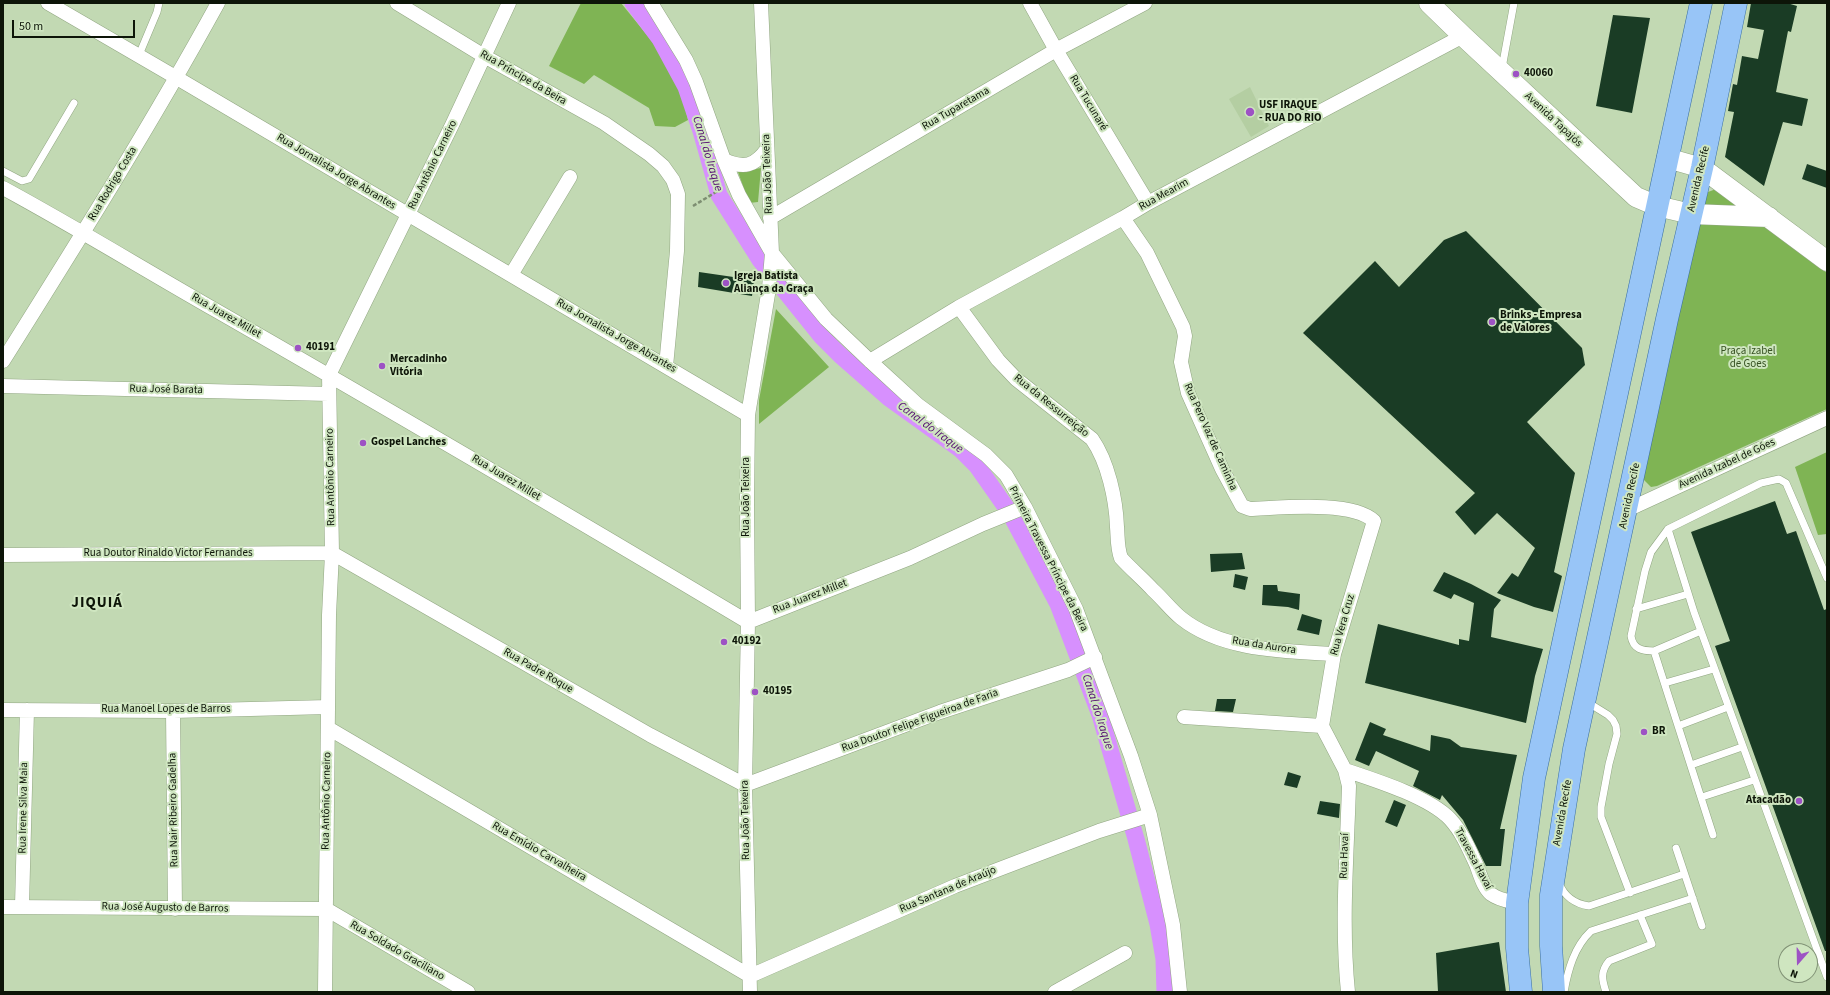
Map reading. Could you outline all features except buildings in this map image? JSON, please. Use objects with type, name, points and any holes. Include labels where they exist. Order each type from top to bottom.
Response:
[{"type":"main road","points":[[1521,992],[1517,948],[1517,903],[1534,778],[1701,3]]},
{"type":"main road","name":"Avenida Recife","points":[[1554,992],[1551,946],[1551,895],[1556,855],[1574,749],[1627,510],[1667,319],[1702,168],[1736,3]]},
{"type":"street","name":"Rua Jornalista Jorge Abrantes","points":[[48,3],[139,55],[748,415]]},
{"type":"street","name":"Rua Rodrigo Costa","points":[[3,361],[84,232],[177,78],[218,3]]},
{"type":"street","name":"Rua Príncipe da Beira","points":[[397,3],[484,56],[604,123],[650,154],[663,166],[674,180],[678,194],[677,251],[666,366]]},
{"type":"street","name":"Rua Antônio Carneiro","points":[[325,992],[328,707],[332,553],[329,375],[409,214],[509,3]]},
{"type":"street","name":"Primeira Travessa Príncipe da Beira","points":[[651,3],[672,36],[691,71],[724,160],[740,195],[772,253],[826,318],[870,361],[918,405],[986,455],[1006,475],[1022,509],[1076,609],[1090,659],[1131,756],[1144,816],[1173,925],[1180,992]]},
{"type":"street","name":"Rua João Teixeira","points":[[750,992],[744,785],[748,622],[748,415],[769,288],[772,253],[761,3]]},
{"type":"street","name":"Rua Tucunaré","points":[[1030,3],[1056,50],[1148,203]]},
{"type":"street","name":"Rua Tuparetama","points":[[770,218],[812,195],[1056,50],[1145,3]]},
{"type":"street","name":"Avenida Tapajós","points":[[1429,3],[1501,72],[1636,196],[1657,206],[1691,214],[1769,217]]},
{"type":"street","name":"Rua Mearim","points":[[870,361],[959,307],[1148,203],[1463,36]]},
{"type":"street","points":[[724,160],[741,166],[748,165],[761,158],[768,149]]},
{"type":"street","points":[[1667,158],[1702,168],[1827,262]]},
{"type":"street","points":[[510,274],[570,177]]},
{"type":"street","name":"Rua Juarez Millet","points":[[3,188],[84,232],[748,622],[910,558],[983,524],[1022,509]]},
{"type":"street","name":"Rua Pero Vaz de Caminha","points":[[1123,218],[1147,254],[1183,327],[1184,336],[1180,362],[1188,392],[1238,501],[1246,509],[1307,506],[1345,509],[1371,518],[1374,521],[1373,525]]},
{"type":"street","name":"Rua da Ressurreição","points":[[959,307],[998,360],[1016,379],[1092,439],[1100,451],[1108,472],[1115,512],[1118,550],[1121,558],[1126,564]]},
{"type":"street","name":"Rua José Barata","points":[[3,386],[329,394]]},
{"type":"street","name":"Avenida Izabel de Góes","points":[[1627,510],[1827,418]]},
{"type":"street","name":"Rua Vera Cruz","points":[[1322,726],[1334,654],[1373,525]]},
{"type":"street","name":"Rua Doutor Rinaldo Victor Fernandes","points":[[3,555],[332,553]]},
{"type":"street","name":"Rua Padre Roque","points":[[332,553],[650,735],[744,785]]},
{"type":"street","name":"Rua da Aurora","points":[[1126,564],[1182,619],[1214,636],[1230,642],[1251,646],[1334,654]]},
{"type":"street","name":"Rua Doutor Felipe Figueiroa de Faria","points":[[744,785],[940,712],[1068,670],[1090,659]]},
{"type":"street","name":"Rua Manoel Lopes de Barros","points":[[3,710],[172,711],[328,707]]},
{"type":"street","name":"Rua Irene Silva Maia","points":[[22,906],[27,710]]},
{"type":"street","name":"Rua Nair Ribeiro Gadelha","points":[[172,711],[175,909]]},
{"type":"street","points":[[1184,717],[1322,726]]},
{"type":"street","name":"Rua Havaí","points":[[1322,726],[1345,770],[1349,786],[1344,890],[1344,957],[1348,992]]},
{"type":"street","name":"Rua Emídio Carvalheira","points":[[328,728],[750,976]]},
{"type":"street","name":"Travessa Havaí","points":[[1345,770],[1407,792],[1441,811],[1459,831],[1485,886],[1492,894],[1501,900],[1517,903]]},
{"type":"street","name":"Rua Santana de Araújo","points":[[750,976],[955,886],[1144,816]]},
{"type":"street","name":"Rua José Augusto de Barros","points":[[3,907],[326,909]]},
{"type":"street","name":"Rua Soldado Graciliano","points":[[326,909],[468,992]]},
{"type":"street","points":[[1054,992],[1125,953]]},
{"type":"lane","points":[[139,55],[158,12],[159,3]]},
{"type":"lane","points":[[1501,72],[1514,3]]},
{"type":"lane","points":[[3,172],[22,181],[29,179],[74,104]]},
{"type":"lane","points":[[1701,632],[1654,651],[1639,650],[1632,642],[1631,636],[1636,609],[1651,552],[1668,529],[1761,482],[1779,479],[1786,483],[1827,578]]},
{"type":"lane","points":[[1668,529],[1688,594],[1714,669],[1827,977]]},
{"type":"lane","points":[[1636,609],[1688,594]]},
{"type":"lane","points":[[1654,651],[1713,835]]},
{"type":"lane","points":[[1664,683],[1714,669]]},
{"type":"lane","points":[[1585,701],[1608,715],[1616,726],[1617,734],[1601,807],[1601,817],[1603,826],[1622,869],[1630,893]]},
{"type":"lane","points":[[1678,726],[1728,707]]},
{"type":"lane","points":[[1691,765],[1742,747]]},
{"type":"lane","points":[[1702,798],[1754,780]]},
{"type":"lane","points":[[1676,848],[1702,926]]},
{"type":"lane","points":[[1556,855],[1562,889],[1574,902],[1588,906],[1684,874]]},
{"type":"lane","points":[[1564,992],[1567,976],[1580,944],[1591,931],[1693,898]]},
{"type":"lane","points":[[1606,992],[1602,975],[1605,966],[1609,961],[1652,944],[1640,915]]},
{"type":"path","points":[[709,195],[725,187]]},
{"type":"shaded area","name":"USF IRAQUE - RUA DO RIO","points":[[1250,87],[1269,126],[1251,137],[1229,99]]},
{"type":"green space","points":[[581,3],[621,3],[660,51],[681,88],[688,120],[675,127],[655,126],[649,108],[594,75],[584,84],[549,66]]},
{"type":"green space","points":[[761,168],[758,202],[749,203],[738,172]]},
{"type":"green space","name":"Praça Izabel de Goes","points":[[1716,189],[1827,273],[1827,409],[1657,486],[1651,487],[1643,479],[1697,226],[1708,192]]},
{"type":"green space","points":[[776,309],[829,367],[759,424],[759,400]]},
{"type":"green space","points":[[1827,452],[1827,534],[1818,535],[1795,467]]},
{"type":"waterway","name":"Canal do Iraque","points":[[633,3],[660,39],[686,87],[701,131],[719,195],[760,260],[821,336],[840,355],[889,398],[960,449],[977,466],[1010,513],[1058,604],[1100,715],[1136,839],[1158,924],[1164,959],[1165,992]]},
{"type":"place","name":"40060","points":[[1516,74]]},
{"type":"place","name":"USF IRAQUE - RUA DO RIO","points":[[1250,112]]},
{"type":"place","name":"Igreja Batista Aliança da Graça","points":[[726,283]]},
{"type":"place","name":"Brinks - Empresa de Valores","points":[[1492,322]]},
{"type":"place","name":"40191","points":[[298,348]]},
{"type":"place","name":"Mercadinho Vitória","points":[[382,366]]},
{"type":"place","name":"Gospel Lanches","points":[[363,443]]},
{"type":"place","name":"40192","points":[[724,642]]},
{"type":"place","name":"40195","points":[[755,692]]},
{"type":"place","name":"BR","points":[[1644,732]]},
{"type":"place","name":"Atacadão","points":[[1799,801]]},
{"type":"district","name":"JIQUIÁ","points":[[97,604]]}]
